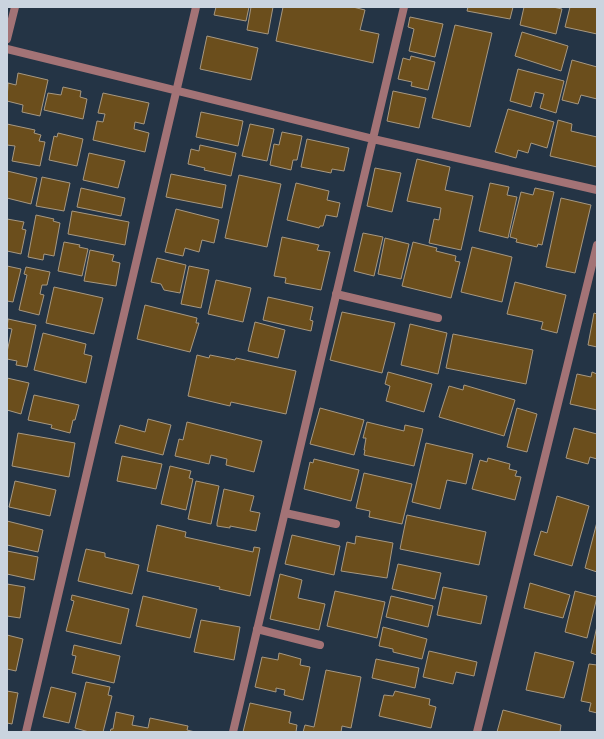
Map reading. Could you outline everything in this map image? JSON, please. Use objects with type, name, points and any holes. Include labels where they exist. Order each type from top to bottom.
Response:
[{"type":"street","points":[[7,39],[15,7]]},
{"type":"street","points":[[26,732],[196,7]]},
{"type":"street","points":[[233,732],[404,7]]},
{"type":"street","points":[[7,49],[373,139],[597,190]]},
{"type":"street","points":[[477,732],[597,245]]},
{"type":"street","points":[[336,294],[438,318]]},
{"type":"street","points":[[285,513],[336,524]]},
{"type":"street","points":[[258,629],[320,645]]},
{"type":"building","points":[[216,7],[249,7],[246,21],[214,15]]},
{"type":"building","points":[[251,7],[273,7],[268,34],[247,30]]},
{"type":"building","points":[[283,7],[353,7],[365,10],[360,30],[379,34],[373,63],[276,41]]},
{"type":"building","points":[[468,7],[513,7],[510,19],[467,11]]},
{"type":"building","points":[[524,7],[553,7],[562,9],[556,34],[520,25]]},
{"type":"building","points":[[570,7],[597,7],[597,34],[565,27]]},
{"type":"building","points":[[410,17],[443,24],[435,57],[409,51],[414,29],[408,27]]},
{"type":"building","points":[[455,25],[492,33],[470,127],[432,118]]},
{"type":"building","points":[[522,32],[568,46],[561,71],[515,56]]},
{"type":"building","points":[[207,36],[258,48],[251,80],[200,69]]},
{"type":"building","points":[[411,56],[435,62],[428,90],[411,86],[412,82],[398,79],[403,58],[410,60]]},
{"type":"building","points":[[572,60],[597,67],[597,99],[581,95],[578,104],[562,100]]},
{"type":"building","points":[[518,69],[564,81],[556,113],[540,108],[544,94],[535,92],[531,107],[510,101]]},
{"type":"building","points":[[18,73],[48,80],[40,116],[22,112],[23,105],[7,101],[8,83],[16,85]]},
{"type":"building","points":[[63,87],[81,91],[80,97],[87,99],[83,119],[44,110],[48,93],[61,95]]},
{"type":"building","points":[[393,91],[426,98],[419,128],[387,121]]},
{"type":"building","points":[[103,93],[149,103],[144,124],[135,122],[134,129],[149,133],[145,152],[93,140],[97,121],[103,122],[105,114],[98,113]]},
{"type":"building","points":[[508,109],[554,122],[547,148],[531,143],[528,153],[518,150],[516,158],[495,152]]},
{"type":"building","points":[[201,112],[243,121],[238,146],[196,137]]},
{"type":"building","points":[[558,120],[572,124],[571,131],[597,137],[597,167],[550,156]]},
{"type":"building","points":[[7,124],[35,130],[34,133],[41,135],[39,141],[45,142],[40,166],[12,161],[15,146],[7,145]]},
{"type":"building","points":[[250,124],[274,129],[267,161],[242,156]]},
{"type":"building","points":[[282,132],[302,136],[297,160],[293,160],[291,170],[270,165],[274,144],[279,145]]},
{"type":"building","points":[[58,133],[83,139],[77,166],[49,160],[54,136],[57,137]]},
{"type":"building","points":[[307,139],[349,148],[344,171],[332,169],[331,173],[301,167]]},
{"type":"building","points":[[200,145],[236,153],[231,176],[204,170],[205,168],[188,164],[191,149],[199,151]]},
{"type":"building","points":[[89,153],[125,161],[118,188],[83,180]]},
{"type":"building","points":[[417,159],[450,167],[445,190],[473,196],[461,250],[429,243],[434,219],[439,220],[441,208],[407,201]]},
{"type":"building","points":[[375,168],[401,173],[392,212],[367,206]]},
{"type":"building","points":[[7,171],[37,178],[31,204],[7,198]]},
{"type":"building","points":[[171,174],[226,185],[222,208],[166,197]]},
{"type":"building","points":[[239,175],[281,184],[267,247],[225,238]]},
{"type":"building","points":[[42,177],[70,183],[64,211],[36,206]]},
{"type":"building","points":[[296,183],[329,191],[327,200],[340,203],[337,217],[326,215],[323,226],[320,226],[319,228],[287,220]]},
{"type":"building","points":[[490,183],[509,187],[507,195],[517,197],[508,238],[479,231]]},
{"type":"building","points":[[81,188],[125,198],[121,216],[77,207]]},
{"type":"building","points":[[535,188],[554,192],[542,245],[538,244],[537,247],[516,242],[517,239],[510,237],[521,192],[533,195]]},
{"type":"building","points":[[561,198],[591,205],[575,273],[546,267]]},
{"type":"building","points":[[176,209],[219,220],[214,243],[202,240],[199,252],[185,248],[183,256],[165,252]]},
{"type":"building","points":[[72,211],[129,222],[125,245],[68,234]]},
{"type":"building","points":[[36,215],[54,219],[53,221],[60,223],[54,256],[44,254],[43,260],[28,257]]},
{"type":"building","points":[[7,219],[24,222],[22,229],[26,230],[21,254],[7,251]]},
{"type":"building","points":[[363,233],[383,237],[374,276],[354,271]]},
{"type":"building","points":[[282,237],[319,245],[317,250],[330,252],[321,290],[285,283],[286,278],[274,276]]},
{"type":"building","points":[[385,238],[409,244],[401,279],[378,274]]},
{"type":"building","points":[[64,242],[80,245],[79,247],[88,249],[82,276],[58,271]]},
{"type":"building","points":[[413,242],[437,248],[436,251],[456,256],[455,261],[460,262],[451,298],[402,286]]},
{"type":"building","points":[[472,247],[512,257],[502,302],[461,292]]},
{"type":"building","points":[[90,250],[114,255],[112,261],[120,263],[116,286],[84,281]]},
{"type":"building","points":[[157,258],[186,265],[180,293],[164,290],[161,284],[151,282]]},
{"type":"building","points":[[7,266],[21,269],[13,302],[7,301]]},
{"type":"building","points":[[189,266],[209,270],[201,308],[181,304]]},
{"type":"building","points":[[26,267],[50,272],[47,285],[42,285],[40,294],[44,295],[39,315],[19,310],[27,275],[24,274]]},
{"type":"building","points":[[216,280],[251,288],[243,322],[208,314]]},
{"type":"building","points":[[515,282],[566,295],[557,333],[541,329],[543,322],[507,314]]},
{"type":"building","points":[[54,287],[103,298],[94,334],[46,323]]},
{"type":"building","points":[[268,297],[313,307],[310,320],[313,321],[311,331],[263,320]]},
{"type":"building","points":[[145,305],[197,318],[196,323],[199,323],[190,352],[137,339]]},
{"type":"building","points":[[342,312],[395,323],[382,373],[330,360]]},
{"type":"building","points":[[594,313],[597,314],[597,347],[588,345]]},
{"type":"building","points":[[8,319],[36,325],[27,367],[16,365],[17,361],[7,359],[12,329],[7,328]]},
{"type":"building","points":[[255,322],[285,330],[278,358],[248,351]]},
{"type":"building","points":[[410,324],[447,333],[438,374],[401,365]]},
{"type":"building","points":[[43,333],[86,344],[84,354],[92,356],[86,383],[34,370]]},
{"type":"building","points":[[453,334],[533,350],[526,384],[446,368]]},
{"type":"building","points":[[197,355],[209,358],[210,355],[235,360],[236,358],[296,371],[286,414],[231,402],[230,406],[188,396]]},
{"type":"building","points":[[388,372],[432,384],[424,412],[386,401],[390,386],[385,384]]},
{"type":"building","points":[[592,372],[597,374],[597,410],[570,404],[577,374],[591,377]]},
{"type":"building","points":[[7,378],[29,383],[21,414],[7,410]]},
{"type":"building","points":[[464,385],[515,400],[504,436],[439,417],[449,386],[463,390]]},
{"type":"building","points":[[34,395],[79,405],[70,433],[51,428],[52,425],[28,420]]},
{"type":"building","points":[[320,408],[364,420],[354,455],[310,444]]},
{"type":"building","points":[[517,408],[537,414],[527,452],[507,447]]},
{"type":"building","points":[[148,419],[171,425],[163,455],[115,443],[120,425],[145,432]]},
{"type":"building","points":[[187,422],[262,441],[254,472],[226,465],[227,459],[211,455],[209,464],[175,456],[179,439],[183,440]]},
{"type":"building","points":[[367,422],[404,431],[405,425],[423,429],[414,466],[364,455],[366,438],[363,438]]},
{"type":"building","points":[[574,428],[597,434],[597,459],[590,457],[588,464],[566,458]]},
{"type":"building","points":[[18,433],[75,443],[69,477],[12,466]]},
{"type":"building","points":[[426,443],[473,454],[466,484],[447,480],[440,509],[412,502]]},
{"type":"building","points":[[122,456],[162,464],[156,489],[117,481]]},
{"type":"building","points":[[488,458],[510,464],[509,469],[517,471],[515,476],[521,477],[515,500],[472,489],[480,460],[487,462]]},
{"type":"building","points":[[314,459],[359,470],[351,501],[304,489],[310,462],[313,463]]},
{"type":"building","points":[[170,466],[191,471],[189,478],[193,479],[186,510],[161,504]]},
{"type":"building","points":[[364,473],[412,484],[402,524],[369,517],[370,511],[356,508]]},
{"type":"building","points":[[15,481],[56,490],[50,516],[9,507]]},
{"type":"building","points":[[196,481],[219,486],[211,524],[188,519]]},
{"type":"building","points":[[224,489],[254,496],[250,511],[260,513],[256,531],[230,526],[230,528],[217,526]]},
{"type":"building","points":[[557,496],[589,506],[572,566],[534,555],[541,531],[547,533]]},
{"type":"building","points":[[407,515],[486,532],[479,565],[400,549]]},
{"type":"building","points":[[7,521],[43,530],[38,552],[7,545]]},
{"type":"building","points":[[597,522],[597,572],[585,568]]},
{"type":"building","points":[[157,525],[186,532],[185,537],[253,552],[254,547],[260,548],[250,596],[219,589],[220,587],[147,571]]},
{"type":"building","points":[[292,535],[340,546],[334,575],[285,564]]},
{"type":"building","points":[[356,536],[393,543],[387,578],[341,571],[347,542],[355,544]]},
{"type":"building","points":[[86,549],[105,553],[105,557],[139,565],[132,594],[78,581]]},
{"type":"building","points":[[7,551],[38,557],[34,580],[7,574]]},
{"type":"building","points":[[398,564],[441,573],[435,599],[392,589]]},
{"type":"building","points":[[280,574],[302,580],[298,598],[325,604],[319,630],[270,619]]},
{"type":"building","points":[[530,583],[570,595],[563,618],[524,608]]},
{"type":"building","points":[[7,584],[25,587],[20,618],[7,616]]},
{"type":"building","points":[[443,587],[487,596],[481,624],[437,615]]},
{"type":"building","points":[[335,591],[385,602],[377,638],[327,626]]},
{"type":"building","points":[[575,591],[597,597],[587,638],[565,632]]},
{"type":"building","points":[[72,595],[129,609],[121,644],[66,631],[74,601],[71,600]]},
{"type":"building","points":[[143,596],[197,609],[190,638],[136,626]]},
{"type":"building","points":[[391,596],[433,606],[428,627],[386,617]]},
{"type":"building","points":[[201,620],[240,627],[234,660],[194,652]]},
{"type":"building","points":[[597,626],[597,655],[591,653]]},
{"type":"building","points":[[383,627],[427,639],[422,659],[393,652],[393,649],[379,646]]},
{"type":"building","points":[[7,635],[23,639],[16,671],[7,669]]},
{"type":"building","points":[[74,645],[120,656],[114,683],[72,673],[76,656],[72,655]]},
{"type":"building","points":[[429,651],[477,662],[474,676],[456,672],[453,684],[423,677]]},
{"type":"building","points":[[535,652],[574,662],[564,698],[526,690]]},
{"type":"building","points":[[279,653],[301,659],[300,665],[310,667],[303,700],[284,695],[285,690],[276,688],[276,692],[255,687],[262,657],[278,660]]},
{"type":"building","points":[[376,659],[419,668],[415,688],[372,678]]},
{"type":"building","points":[[589,664],[597,665],[597,713],[589,711],[591,703],[581,701]]},
{"type":"building","points":[[326,670],[361,677],[351,728],[342,726],[341,732],[303,732],[305,725],[314,727]]},
{"type":"building","points":[[86,682],[110,687],[108,695],[112,696],[103,732],[89,732],[75,728]]},
{"type":"building","points":[[51,687],[76,693],[69,723],[43,717]]},
{"type":"building","points":[[7,691],[18,693],[12,724],[7,723]]},
{"type":"building","points":[[395,691],[430,699],[429,705],[436,707],[431,728],[379,716],[384,695],[393,696]]},
{"type":"building","points":[[250,703],[291,712],[289,723],[297,725],[296,732],[243,732]]},
{"type":"building","points":[[503,710],[561,725],[560,732],[497,732]]},
{"type":"building","points":[[116,712],[134,716],[132,725],[148,728],[150,718],[188,726],[187,730],[195,732],[110,732],[111,729],[113,729]]}]
